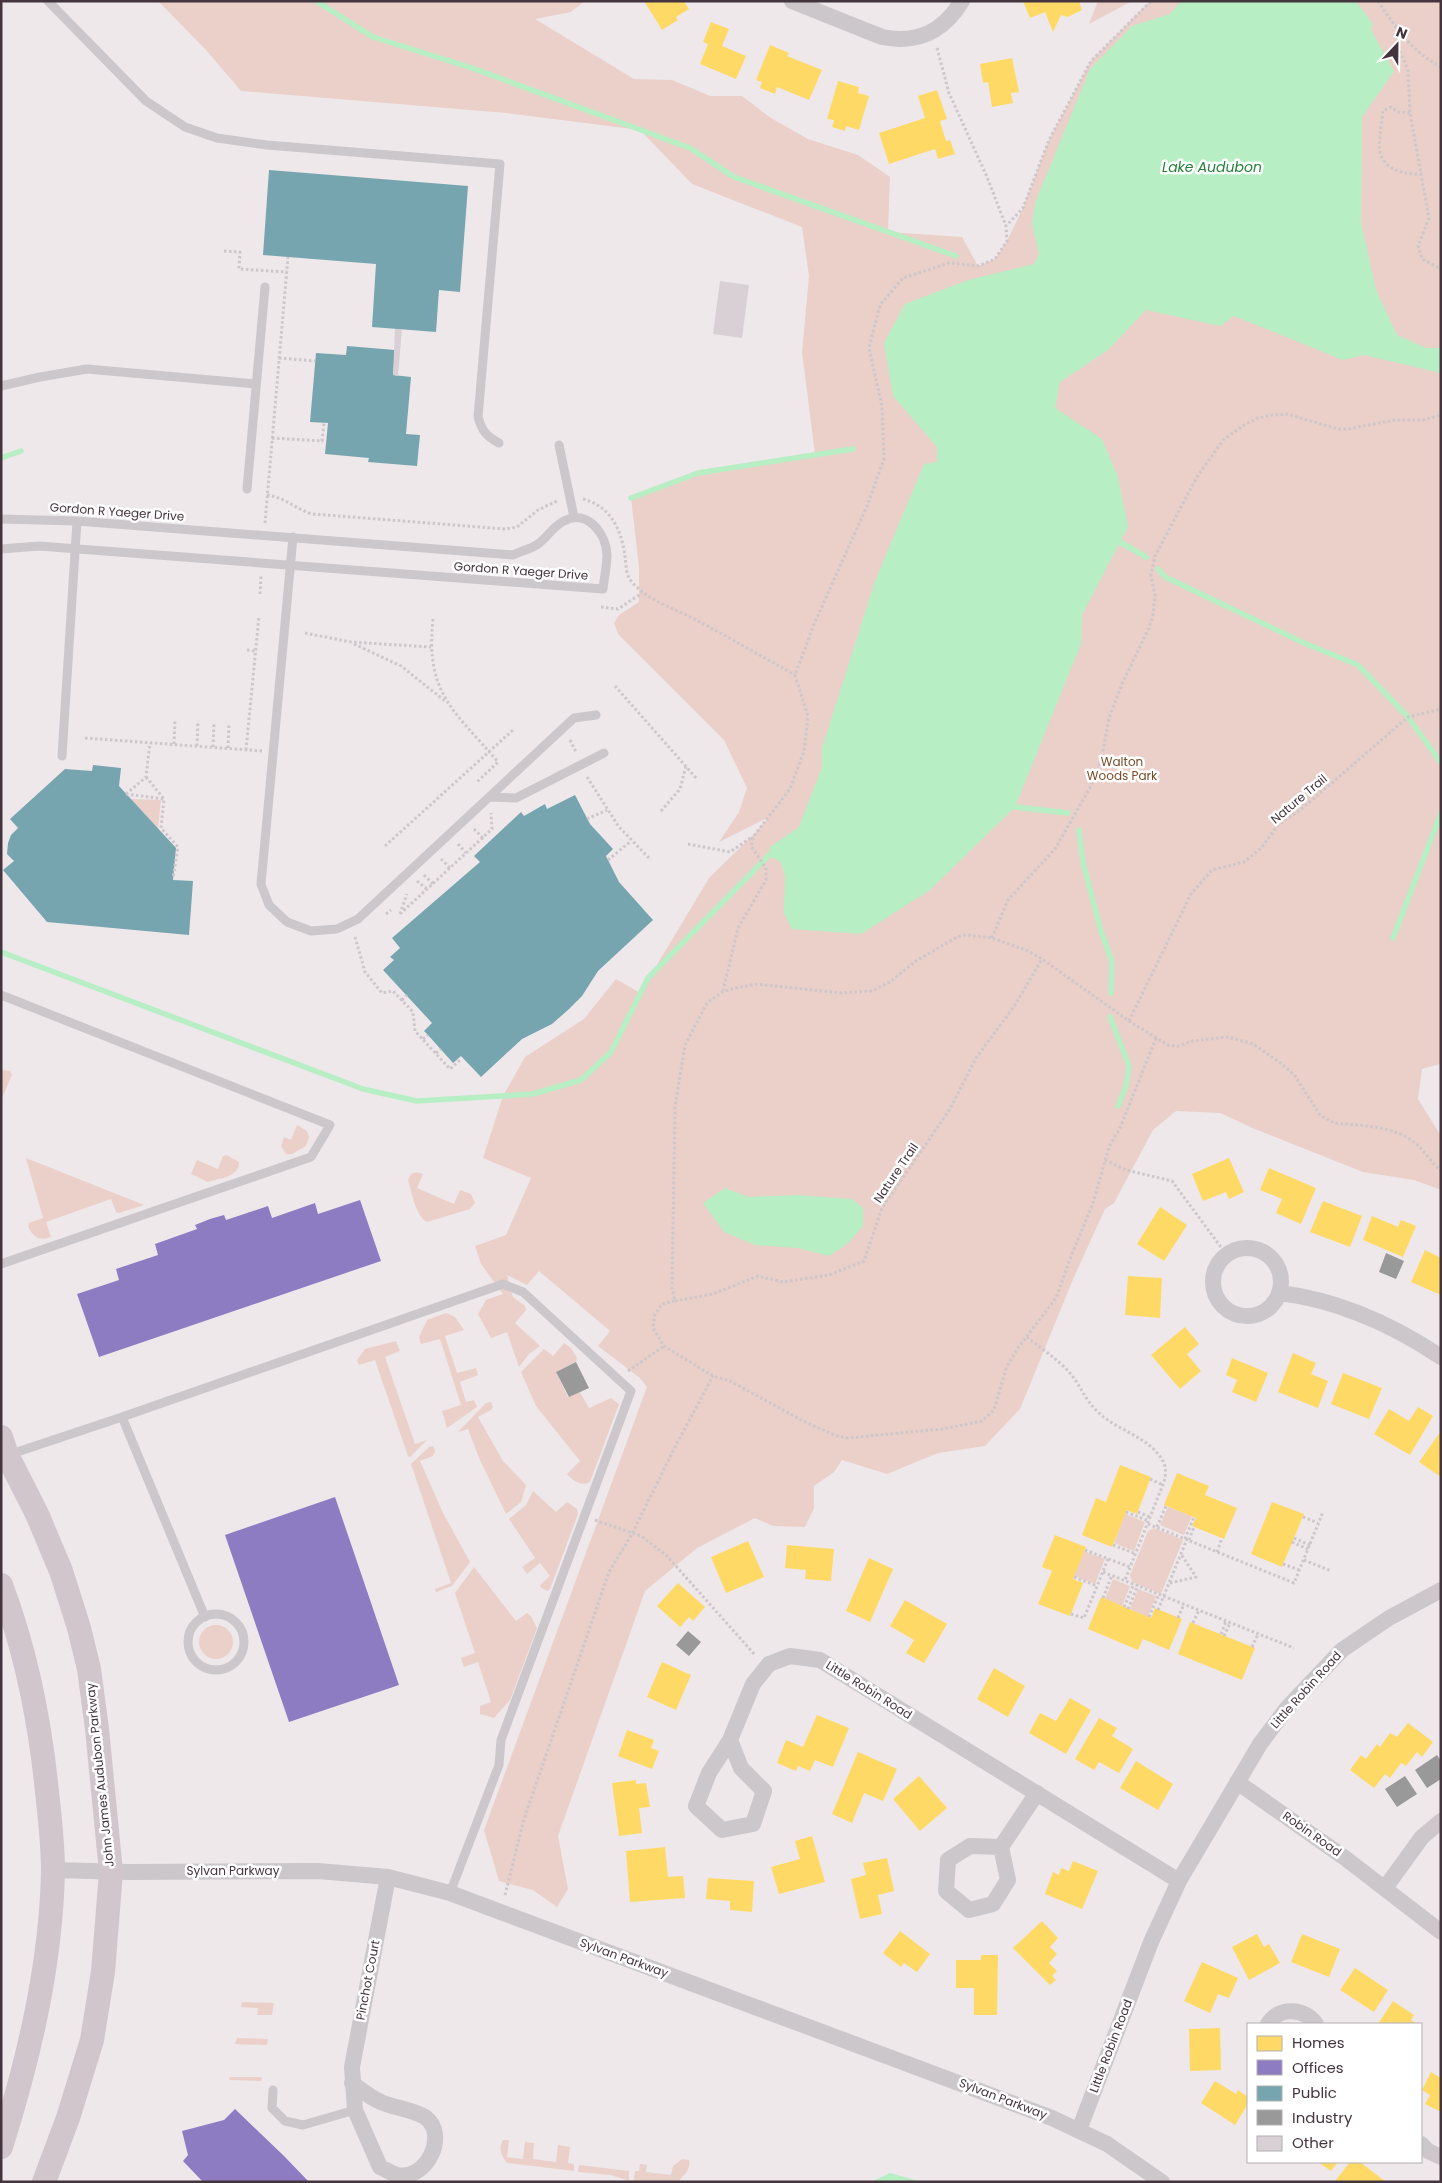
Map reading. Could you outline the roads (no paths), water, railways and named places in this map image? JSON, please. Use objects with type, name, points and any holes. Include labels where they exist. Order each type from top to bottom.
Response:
[{"type":"main road","name":"John James Audubon Parkway","points":[[3,1450],[38,1514],[61,1571],[79,1628],[89,1669],[97,1729],[111,1872],[104,1963],[92,2040],[68,2118],[44,2182]]},
{"type":"main road","points":[[1,1585],[11,1610],[29,1675],[43,1747],[53,1870],[50,1924],[34,2022],[19,2090],[1,2146]]},
{"type":"street","points":[[792,1],[882,37],[898,40],[918,37],[933,32],[951,18],[962,1]]},
{"type":"street","points":[[1247,1247],[1258,1249],[1268,1254],[1276,1263],[1281,1273],[1280,1293],[1273,1305],[1264,1312],[1247,1316],[1230,1312],[1221,1305],[1215,1296],[1212,1284],[1213,1273],[1218,1262],[1226,1254],[1236,1249],[1247,1247]]},
{"type":"street","points":[[1280,1293],[1323,1300],[1393,1330],[1441,1357]]},
{"type":"street","name":"Little Robin Road","points":[[1079,2130],[1148,1951],[1180,1881],[1260,1744],[1287,1708],[1342,1650],[1389,1618],[1441,1590]]},
{"type":"street","name":"Little Robin Road","points":[[730,1740],[753,1684],[769,1664],[790,1656],[820,1660],[1180,1881]]},
{"type":"street","points":[[730,1740],[742,1768],[764,1791],[753,1824],[722,1830],[696,1806],[708,1773],[730,1740]]},
{"type":"street","name":"Robin Road","points":[[1237,1782],[1346,1858],[1441,1932]]},
{"type":"street","points":[[1001,1847],[970,1846],[948,1860],[946,1891],[969,1910],[993,1904],[1008,1880],[1001,1847],[1037,1793]]},
{"type":"street","points":[[1385,1888],[1422,1837],[1441,1821]]},
{"type":"street","name":"Sylvan Parkway","points":[[53,1870],[111,1872],[318,1871],[388,1877],[450,1893],[1015,2104],[1079,2130],[1107,2144],[1162,2182]]},
{"type":"street","name":"Pinchot Court","points":[[352,2084],[380,2102],[426,2118],[434,2132],[434,2149],[430,2160],[417,2172],[399,2175],[380,2167],[355,2110],[352,2084],[352,2066],[388,1877]]},
{"type":"street","points":[[1269,2023],[1272,2017],[1284,2011],[1301,2012],[1315,2023]]},
{"type":"street","points":[[1422,2145],[1428,2151],[1441,2157]]},
{"type":"lane","points":[[48,1],[146,101],[185,127],[217,138],[267,145],[500,164],[478,417],[481,429],[488,438],[499,442]]},
{"type":"lane","points":[[247,489],[265,287]]},
{"type":"lane","points":[[1,386],[87,369],[256,384]]},
{"type":"lane","points":[[559,445],[574,517]]},
{"type":"lane","name":"Gordon R Yaeger Drive","points":[[1,519],[77,521],[513,555],[537,545],[552,529],[574,517],[582,517],[593,523],[604,542],[607,554],[603,589],[75,548],[39,546],[1,549]]},
{"type":"lane","points":[[62,756],[77,521]]},
{"type":"lane","points":[[292,538],[291,566],[261,884],[269,905],[286,922],[311,931],[337,929],[358,919],[574,718],[596,715]]},
{"type":"lane","points":[[489,798],[516,798],[604,753]]},
{"type":"lane","points":[[1,995],[330,1125],[311,1157],[1,1264]]},
{"type":"lane","points":[[3,1450],[122,1418],[503,1284],[522,1292],[631,1391],[501,1740],[499,1765],[450,1893]]},
{"type":"lane","points":[[122,1418],[205,1617]]},
{"type":"lane","points":[[222,1615],[233,1620],[241,1628],[244,1640],[243,1651],[237,1661],[228,1668],[216,1670],[205,1668],[192,1656],[189,1645],[190,1634],[196,1624],[205,1617],[222,1615]]},
{"type":"lane","points":[[273,2090],[272,2108],[285,2121],[303,2125],[355,2110]]},
{"type":"water","name":"Lake Audubon","points":[[1181,1],[1356,1],[1373,24],[1371,30],[1394,71],[1362,117],[1361,223],[1376,290],[1397,335],[1426,348],[1441,348],[1441,373],[1364,355],[1343,360],[1234,316],[1220,326],[1146,310],[1108,350],[1060,382],[1055,408],[1102,439],[1118,477],[1128,527],[1082,615],[1081,644],[1015,807],[930,890],[861,934],[792,929],[784,913],[785,875],[780,861],[768,856],[770,847],[799,827],[822,767],[822,748],[875,581],[924,464],[937,462],[937,447],[893,396],[884,343],[905,304],[968,280],[1034,264],[1039,254],[1032,223],[1035,203],[1090,69],[1132,26],[1170,14]]},
{"type":"water","points":[[725,1188],[748,1197],[796,1195],[852,1199],[863,1208],[863,1226],[848,1243],[829,1256],[798,1248],[755,1245],[724,1232],[703,1203]]},
{"type":"water","points":[[890,2173],[922,2182],[871,2182]]},
{"type":"waterway","points":[[316,1],[373,37],[472,68],[690,148],[734,177],[956,256]]},
{"type":"waterway","points":[[631,498],[698,473],[853,449]]},
{"type":"waterway","points":[[1,458],[21,451]]},
{"type":"waterway","points":[[1120,542],[1146,557]]},
{"type":"waterway","points":[[1158,569],[1165,577],[1304,643],[1358,665],[1408,717],[1441,763]]},
{"type":"waterway","points":[[1015,807],[1068,813]]},
{"type":"waterway","points":[[1393,938],[1441,813]]},
{"type":"waterway","points":[[1079,830],[1083,863],[1101,931],[1112,962],[1111,993]]},
{"type":"waterway","points":[[1,952],[363,1089],[417,1101],[533,1094],[581,1080],[611,1052],[648,978],[768,856]]},
{"type":"waterway","points":[[1110,1017],[1129,1066],[1126,1086],[1118,1106]]},
{"type":"park label","name":"Walton Woods Park","points":[[1122,769]]}]
